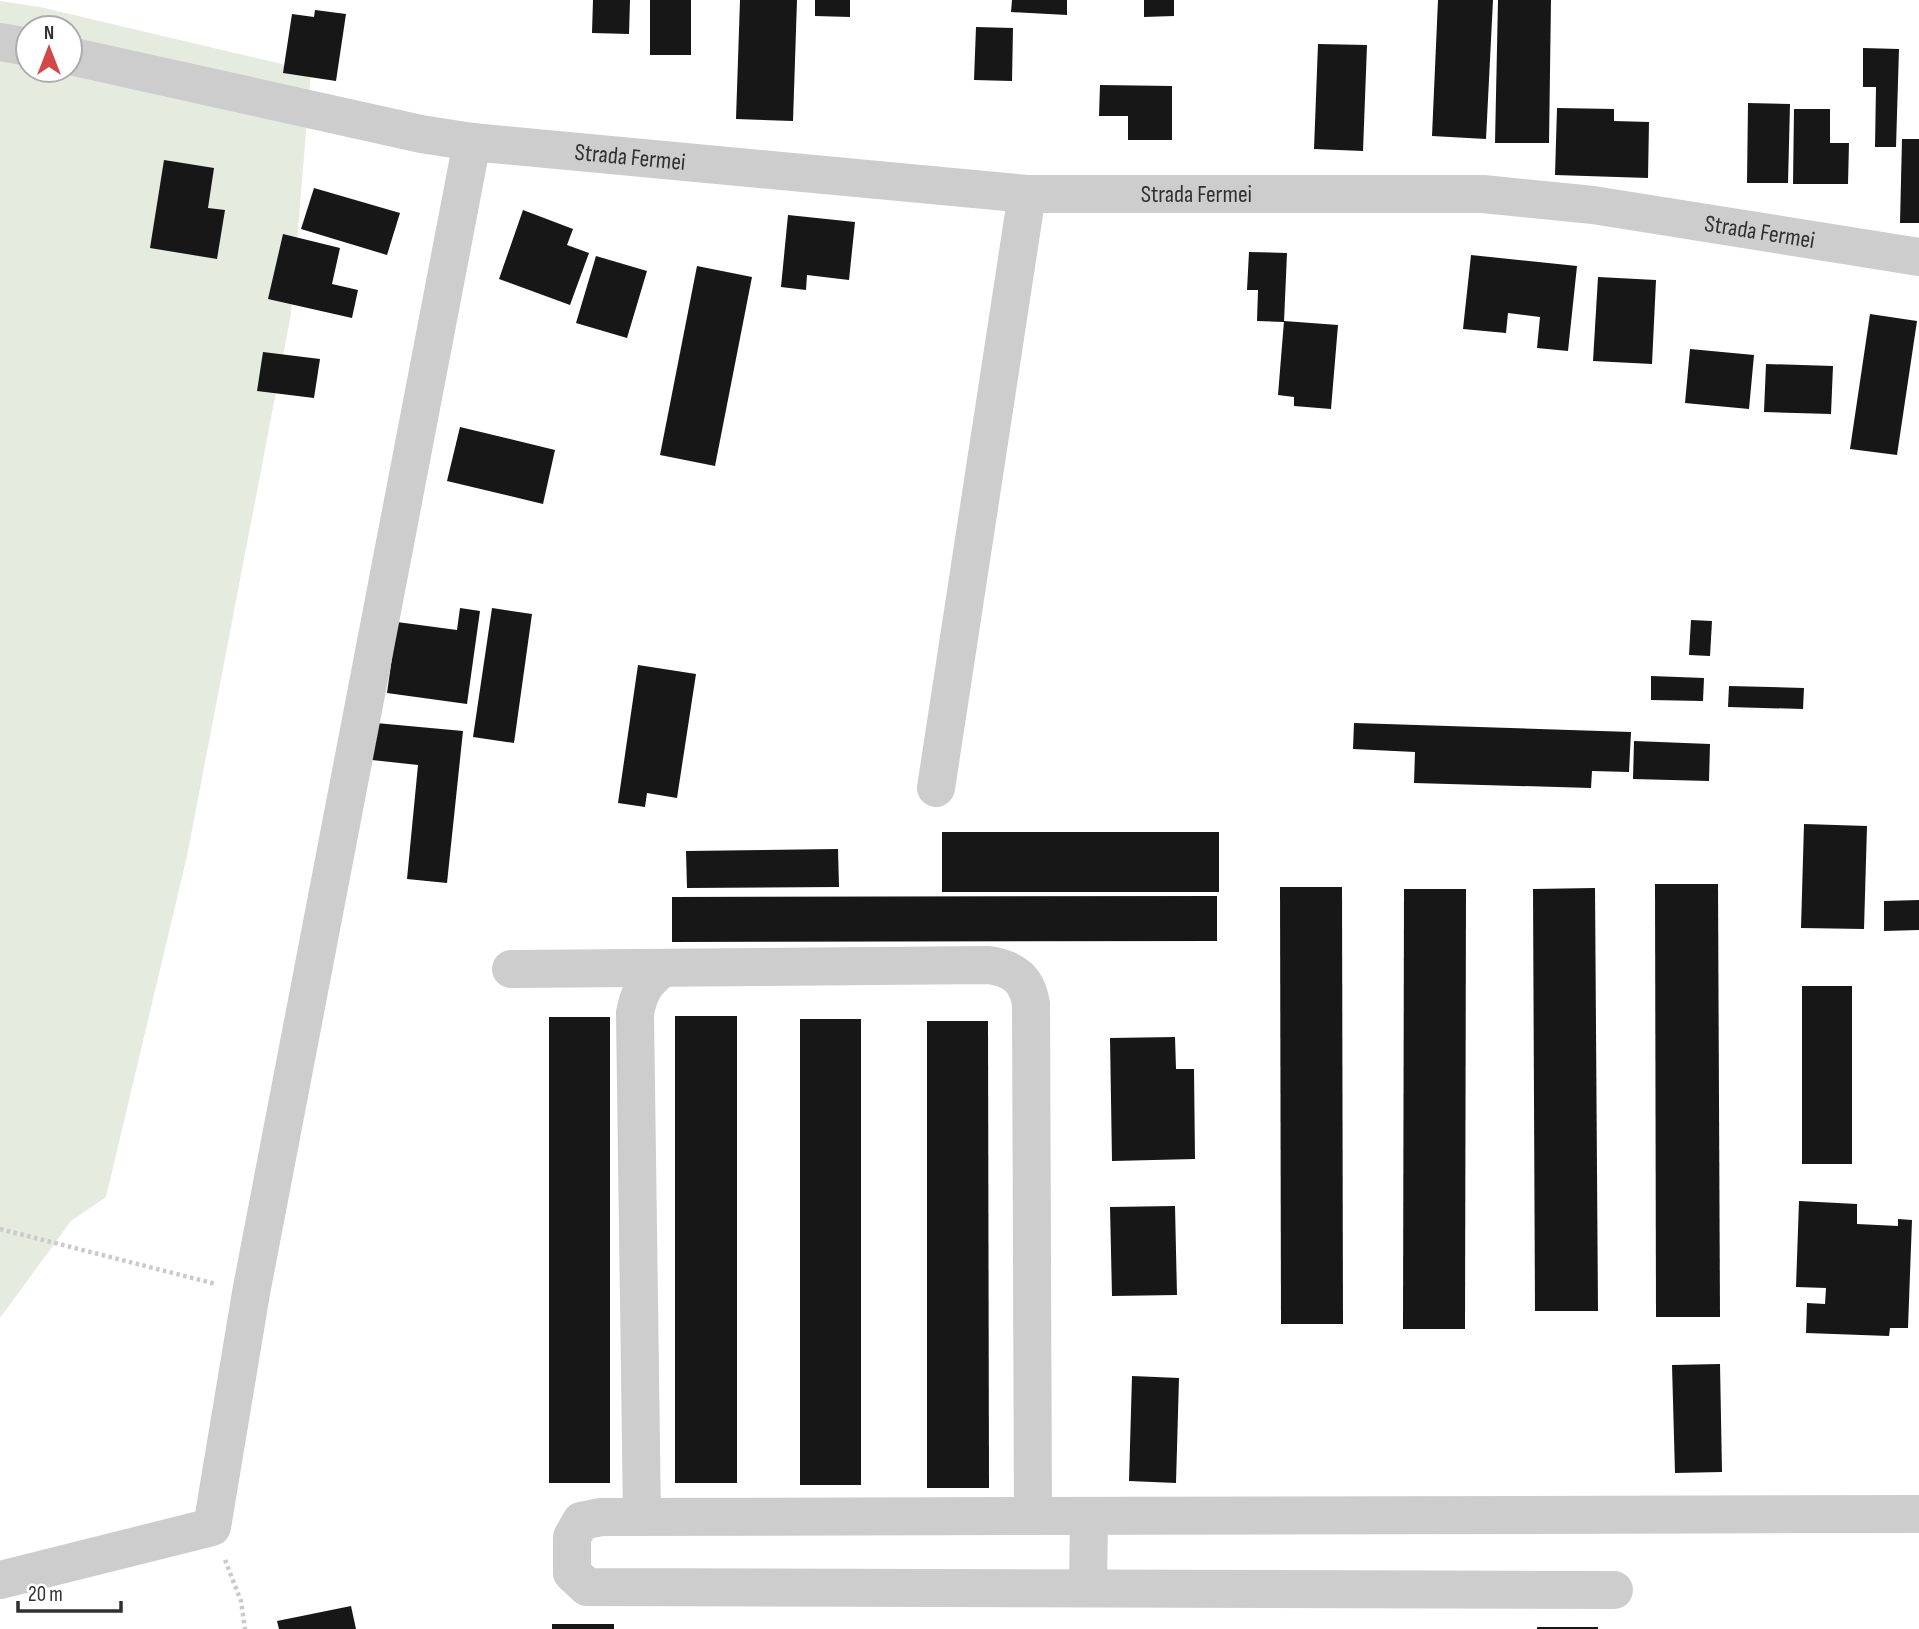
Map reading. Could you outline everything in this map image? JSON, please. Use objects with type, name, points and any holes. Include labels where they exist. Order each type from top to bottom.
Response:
[{"type":"street","name":"Strada Fermei","points":[[84,59],[421,134],[472,142],[1027,194],[1483,194],[1535,198],[1919,257]]},
{"type":"street","points":[[0,1580],[212,1527],[251,1293],[472,142]]},
{"type":"street","points":[[936,788],[1027,194]]},
{"type":"street","points":[[511,969],[989,965],[1004,968],[1019,976],[1028,987],[1031,1004],[1033,1516]]},
{"type":"street","points":[[642,1517],[635,1013],[638,996],[646,981],[662,969]]},
{"type":"street","points":[[1614,1590],[587,1587],[572,1573],[572,1537],[581,1521],[601,1517],[1919,1514]]},
{"type":"street","points":[[1088,1588],[1089,1516]]},
{"type":"path","points":[[0,1229],[251,1293]]},
{"type":"path","points":[[212,1527],[241,1601],[245,1629]]},
{"type":"shaded area","points":[[0,1],[70,14],[14,14],[14,84],[84,84],[84,17],[311,71],[291,314],[187,856],[106,1197],[71,1221],[0,1318]]},
{"type":"building","points":[[593,0],[630,0],[629,34],[592,33]]},
{"type":"building","points":[[650,0],[691,0],[691,55],[650,55]]},
{"type":"building","points":[[740,0],[797,0],[793,121],[736,119]]},
{"type":"building","points":[[815,0],[850,0],[850,17],[815,16]]},
{"type":"building","points":[[1012,0],[1067,0],[1067,15],[1011,12]]},
{"type":"building","points":[[1144,0],[1174,0],[1174,16],[1144,17]]},
{"type":"building","points":[[1438,0],[1493,0],[1486,139],[1432,136]]},
{"type":"building","points":[[1498,0],[1551,0],[1549,143],[1495,143]]},
{"type":"building","points":[[315,10],[346,14],[336,81],[283,73],[292,14],[314,17]]},
{"type":"building","points":[[976,27],[1013,28],[1012,81],[974,80]]},
{"type":"building","points":[[1318,44],[1367,45],[1363,151],[1314,149]]},
{"type":"building","points":[[1863,48],[1899,49],[1896,147],[1875,147],[1876,87],[1863,87]]},
{"type":"building","points":[[1100,85],[1172,86],[1172,140],[1128,140],[1128,116],[1099,116]]},
{"type":"building","points":[[1748,103],[1790,104],[1788,183],[1747,183]]},
{"type":"building","points":[[1557,108],[1614,109],[1614,121],[1649,122],[1648,178],[1555,175]]},
{"type":"building","points":[[1794,109],[1830,109],[1830,143],[1849,143],[1848,184],[1793,184]]},
{"type":"building","points":[[1902,139],[1919,139],[1919,223],[1900,223]]},
{"type":"building","points":[[164,160],[214,168],[208,208],[225,210],[217,259],[150,248]]},
{"type":"building","points":[[314,188],[400,213],[387,255],[301,229]]},
{"type":"building","points":[[523,210],[573,229],[567,245],[589,253],[570,305],[499,279]]},
{"type":"building","points":[[788,215],[855,222],[849,280],[807,275],[806,290],[781,287]]},
{"type":"building","points":[[283,234],[340,248],[332,284],[358,290],[352,318],[268,299]]},
{"type":"building","points":[[1249,252],[1287,253],[1284,322],[1257,321],[1258,290],[1247,290]]},
{"type":"building","points":[[1471,255],[1577,266],[1568,351],[1537,348],[1540,317],[1508,313],[1506,333],[1463,329]]},
{"type":"building","points":[[596,256],[647,271],[627,338],[576,323]]},
{"type":"building","points":[[697,266],[752,277],[715,466],[660,455]]},
{"type":"building","points":[[1598,277],[1656,280],[1652,364],[1593,361]]},
{"type":"building","points":[[1870,314],[1917,321],[1897,455],[1850,449]]},
{"type":"building","points":[[1284,321],[1338,325],[1331,409],[1294,406],[1294,397],[1278,395]]},
{"type":"building","points":[[1690,349],[1754,355],[1749,409],[1685,403]]},
{"type":"building","points":[[263,352],[320,359],[314,398],[257,391]]},
{"type":"building","points":[[1766,364],[1833,366],[1831,414],[1764,412]]},
{"type":"building","points":[[460,427],[555,450],[543,504],[447,481]]},
{"type":"building","points":[[460,608],[480,611],[467,704],[387,693],[397,622],[457,630]]},
{"type":"building","points":[[492,608],[532,614],[514,743],[473,737]]},
{"type":"building","points":[[1691,620],[1712,621],[1710,656],[1689,655]]},
{"type":"building","points":[[638,665],[696,674],[677,798],[647,793],[645,807],[618,803]]},
{"type":"building","points":[[1651,676],[1704,678],[1703,701],[1651,700]]},
{"type":"building","points":[[1729,686],[1804,688],[1803,709],[1728,707]]},
{"type":"building","points":[[376,723],[463,731],[447,883],[407,879],[418,765],[372,760]]},
{"type":"building","points":[[1354,723],[1631,732],[1629,772],[1592,771],[1591,788],[1414,783],[1415,752],[1353,749]]},
{"type":"building","points":[[1634,741],[1710,744],[1709,781],[1633,779]]},
{"type":"building","points":[[1804,824],[1867,826],[1864,929],[1801,928]]},
{"type":"building","points":[[942,832],[1219,832],[1219,892],[942,892]]},
{"type":"building","points":[[838,849],[839,887],[687,888],[686,851]]},
{"type":"building","points":[[1655,884],[1718,884],[1720,1317],[1656,1317]]},
{"type":"building","points":[[1280,887],[1342,887],[1343,1324],[1281,1324]]},
{"type":"building","points":[[1595,888],[1598,1311],[1535,1311],[1533,889]]},
{"type":"building","points":[[1404,889],[1466,889],[1465,1329],[1403,1329]]},
{"type":"building","points":[[1217,896],[1217,941],[672,942],[672,897]]},
{"type":"building","points":[[1919,900],[1919,930],[1884,931],[1884,901]]},
{"type":"building","points":[[1802,986],[1852,986],[1852,1164],[1802,1164]]},
{"type":"building","points":[[675,1016],[737,1016],[737,1483],[675,1483]]},
{"type":"building","points":[[549,1017],[610,1017],[610,1483],[549,1483]]},
{"type":"building","points":[[800,1019],[861,1019],[861,1485],[800,1485]]},
{"type":"building","points":[[927,1021],[988,1021],[989,1488],[927,1488]]},
{"type":"building","points":[[1175,1037],[1176,1069],[1194,1069],[1195,1159],[1112,1161],[1110,1038]]},
{"type":"building","points":[[1799,1201],[1857,1204],[1857,1224],[1898,1226],[1898,1219],[1912,1220],[1908,1328],[1890,1328],[1889,1336],[1806,1333],[1807,1303],[1825,1304],[1826,1288],[1796,1287]]},
{"type":"building","points":[[1175,1206],[1177,1295],[1112,1296],[1110,1207]]},
{"type":"building","points":[[1720,1364],[1722,1472],[1675,1473],[1672,1365]]},
{"type":"building","points":[[1132,1376],[1179,1378],[1176,1483],[1129,1481]]},
{"type":"building","points":[[351,1606],[356,1629],[279,1629],[277,1621]]},
{"type":"building","points":[[552,1624],[614,1624],[614,1629],[552,1629]]},
{"type":"building","points":[[1598,1627],[1598,1629],[1537,1629]]}]
